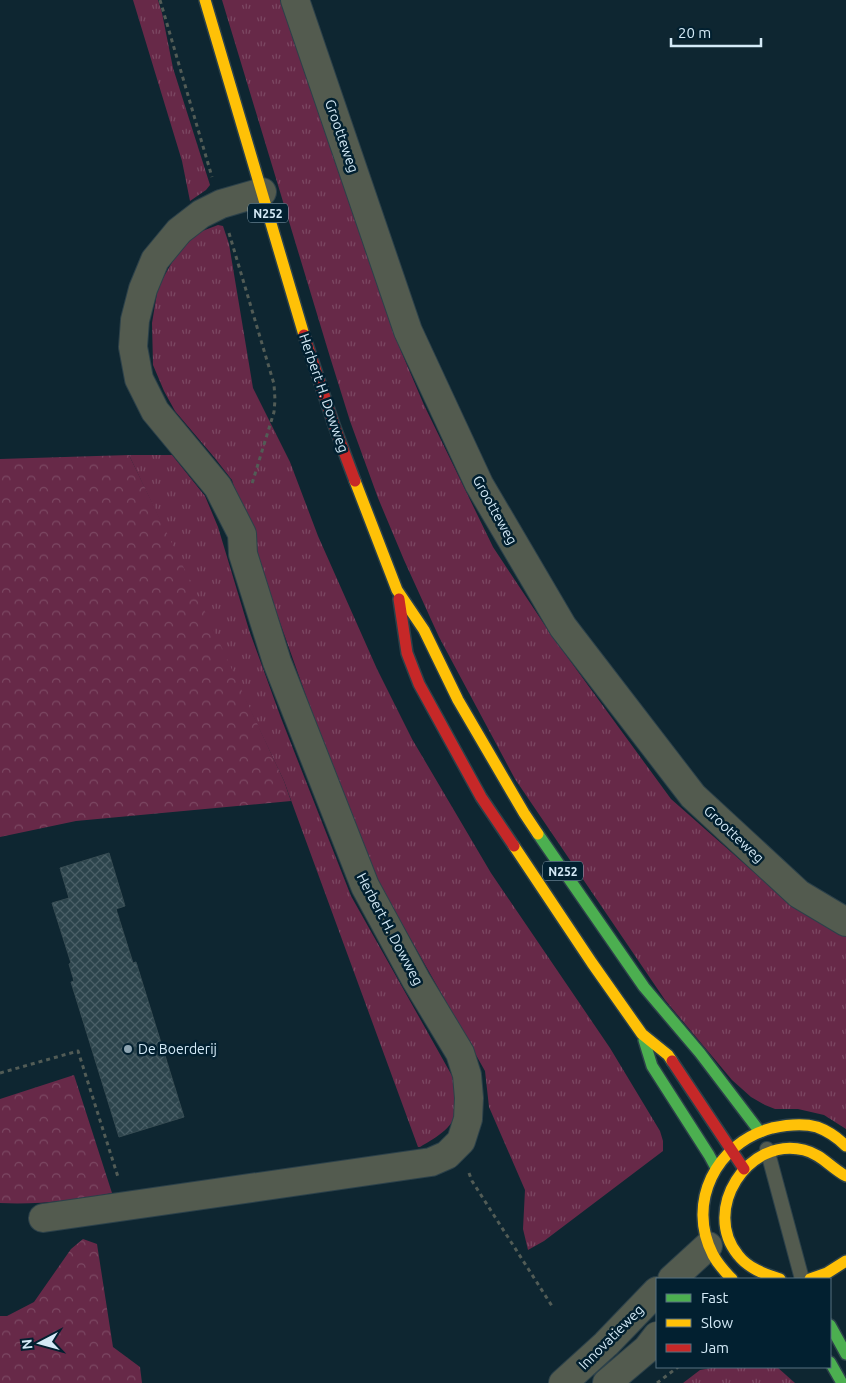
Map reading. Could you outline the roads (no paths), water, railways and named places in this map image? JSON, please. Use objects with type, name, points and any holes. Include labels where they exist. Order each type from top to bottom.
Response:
[{"type":"main road","name":"Herbert H. Dowweg","points":[[205,0],[303,331],[334,425],[397,590],[407,653],[419,684],[476,788],[592,964],[642,1034],[668,1055],[732,1151]]},
{"type":"main road","name":"Herbert H. Dowweg","points":[[397,590],[424,630],[458,700],[524,813],[644,987],[700,1054],[760,1132]]},
{"type":"main road","name":"Herbert H. Dowweg","points":[[642,1034],[652,1066],[716,1168]]},
{"type":"main road","points":[[776,1278],[765,1275],[733,1275],[714,1258],[704,1231],[703,1213],[705,1195],[710,1179],[716,1168],[745,1140],[760,1132],[777,1127],[807,1125],[823,1130],[846,1146]]},
{"type":"main road","points":[[733,1275],[734,1249],[726,1228],[725,1207],[735,1178],[756,1158],[779,1149],[790,1148],[809,1151],[826,1160],[846,1176]]},
{"type":"main road","name":"N252","points":[[732,1151],[744,1169]]},
{"type":"main road","points":[[813,1278],[827,1273],[844,1263],[845,1276]]},
{"type":"main road","points":[[831,1328],[846,1354]]},
{"type":"main road","points":[[831,1364],[842,1383]]},
{"type":"street","name":"Grootteweg","points":[[295,0],[408,331],[479,484],[563,628],[693,796],[800,894],[846,922]]},
{"type":"street","name":"Herbert H. Dowweg","points":[[43,1218],[431,1162],[447,1155],[461,1141],[468,1119],[467,1076],[460,1053],[416,980],[365,886],[277,662],[243,554],[242,534],[218,487],[155,411],[139,379],[133,347],[135,320],[143,290],[155,260],[179,231],[201,214],[220,204],[262,192]]},
{"type":"street","points":[[673,1278],[708,1246]]},
{"type":"street","name":"Innovatieweg","points":[[564,1383],[606,1344],[656,1292]]},
{"type":"street","points":[[606,1383],[654,1343]]},
{"type":"lane","points":[[760,1132],[769,1152],[802,1278]]},
{"type":"place","name":"De Boerderij","points":[[128,1049]]}]
